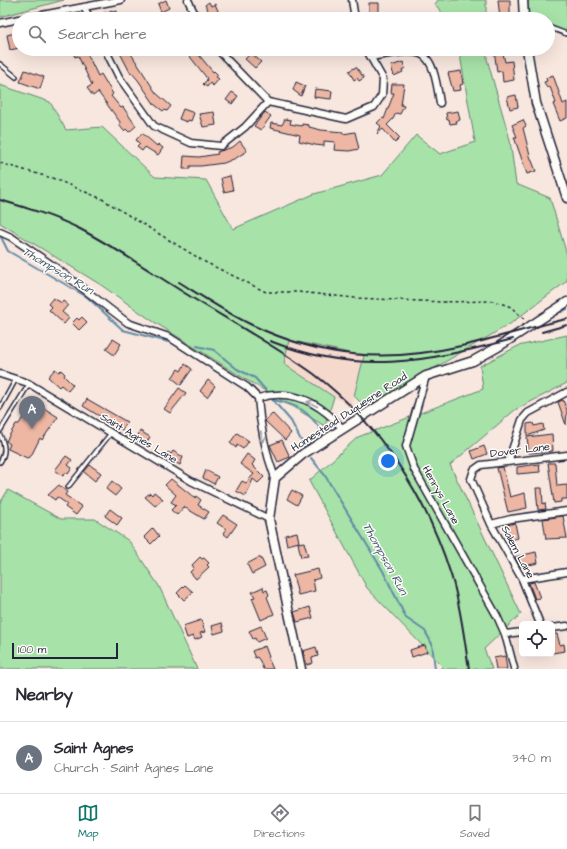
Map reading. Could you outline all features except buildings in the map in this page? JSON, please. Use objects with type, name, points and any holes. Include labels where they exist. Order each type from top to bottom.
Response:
[{"type":"street","points":[[57,12],[121,0]]},
{"type":"street","points":[[188,0],[194,12]]},
{"type":"street","points":[[352,0],[353,12]]},
{"type":"street","points":[[523,0],[524,12]]},
{"type":"street","points":[[84,7],[86,12]]},
{"type":"street","points":[[0,23],[12,21]]},
{"type":"street","points":[[108,56],[119,77],[154,126],[191,143],[221,146],[245,127],[268,102]]},
{"type":"street","points":[[223,56],[268,102],[346,119],[374,107],[382,95],[383,80],[371,57],[377,56]]},
{"type":"street","points":[[423,56],[432,65],[440,103]]},
{"type":"street","points":[[528,56],[536,103],[567,198]]},
{"type":"street","points":[[0,232],[11,236],[55,267],[128,323],[169,337],[247,387],[258,398],[260,426],[265,450],[275,478],[269,518],[301,669]]},
{"type":"street","name":"Homestead Duquesne Road","points":[[275,478],[303,454],[426,376],[473,361],[498,347],[567,302]]},
{"type":"street","name":"Saint Agnes Lane","points":[[0,374],[29,384],[191,481],[269,518]]},
{"type":"street","name":"Henrys Lane","points":[[426,376],[406,446],[414,469],[497,616],[505,634],[514,668]]},
{"type":"street","points":[[508,462],[522,420],[528,413],[567,392]]},
{"type":"street","points":[[258,398],[269,395],[292,396],[312,403],[332,416],[342,428]]},
{"type":"street","name":"Dover Lane","points":[[475,490],[471,479],[474,470],[481,465],[567,455]]},
{"type":"street","name":"Salem Lane","points":[[475,490],[491,524],[522,579],[539,621]]},
{"type":"street","points":[[491,524],[511,518],[567,511]]},
{"type":"street","points":[[522,579],[567,572]]},
{"type":"street","points":[[555,628],[567,626]]},
{"type":"street","points":[[505,634],[519,632]]},
{"type":"lane","points":[[555,30],[567,34]]},
{"type":"lane","points":[[0,64],[16,77]]},
{"type":"lane","points":[[0,408],[16,379]]},
{"type":"lane","points":[[0,431],[29,384]]},
{"type":"lane","points":[[68,486],[111,433]]},
{"type":"lane","points":[[0,435],[4,443],[4,455],[0,462]]},
{"type":"path","points":[[0,163],[56,179],[102,199],[205,262],[266,292],[434,302],[494,301],[511,307],[530,325]]},
{"type":"shaded area","points":[[288,340],[364,356],[351,408],[284,364]]},
{"type":"green space","points":[[0,0],[64,0],[19,12],[12,12],[12,14],[0,17]]},
{"type":"green space","points":[[438,0],[486,0],[486,12],[441,12],[435,4]]},
{"type":"green space","points":[[528,0],[567,0],[567,32],[555,27],[555,12],[529,12]]},
{"type":"green space","points":[[460,56],[487,56],[510,140],[516,184],[550,198],[567,255],[567,281],[510,324],[366,408],[354,396],[364,356],[289,340],[284,364],[334,397],[325,426],[245,379],[151,320],[101,285],[0,223],[0,85],[50,102],[66,130],[102,127],[155,177],[206,180],[233,229],[314,194],[382,175],[416,135],[440,154],[475,142]]},
{"type":"green space","points":[[567,335],[567,383],[515,410],[450,465],[521,614],[484,649],[492,669],[441,669],[442,666],[367,588],[309,481],[358,437],[483,389],[480,366],[518,346]]},
{"type":"green space","points":[[8,490],[61,519],[95,519],[129,541],[159,586],[197,669],[0,669],[0,503]]},
{"type":"waterway","name":"Thompson Run","points":[[0,235],[8,251],[87,297],[123,330],[176,344]]},
{"type":"waterway","points":[[561,312],[567,309]]},
{"type":"waterway","name":"Thompson Run","points":[[197,346],[214,350],[237,369],[255,378],[269,394]]},
{"type":"waterway","name":"Thompson Run","points":[[271,398],[291,421],[305,448]]},
{"type":"waterway","points":[[273,400],[290,404],[303,410],[324,434],[328,435]]},
{"type":"waterway","name":"Thompson Run","points":[[311,458],[324,474],[383,571],[406,618],[425,631],[432,644],[435,669]]},
{"type":"railway","points":[[0,200],[60,220],[80,229],[108,245],[269,344],[314,374],[338,394],[380,439],[415,491],[429,518],[451,575],[462,622],[469,669]]},
{"type":"railway","points":[[179,282],[233,315],[278,336],[304,345],[329,351],[355,354],[380,356],[407,355],[433,351],[474,343],[567,319]]},
{"type":"railway","points":[[542,332],[567,325]]},
{"type":"railway","points":[[270,341],[302,352],[333,359],[363,362],[392,362],[450,354],[513,339]]},
{"type":"place","name":"Saint Agnes","points":[[32,429]]}]
